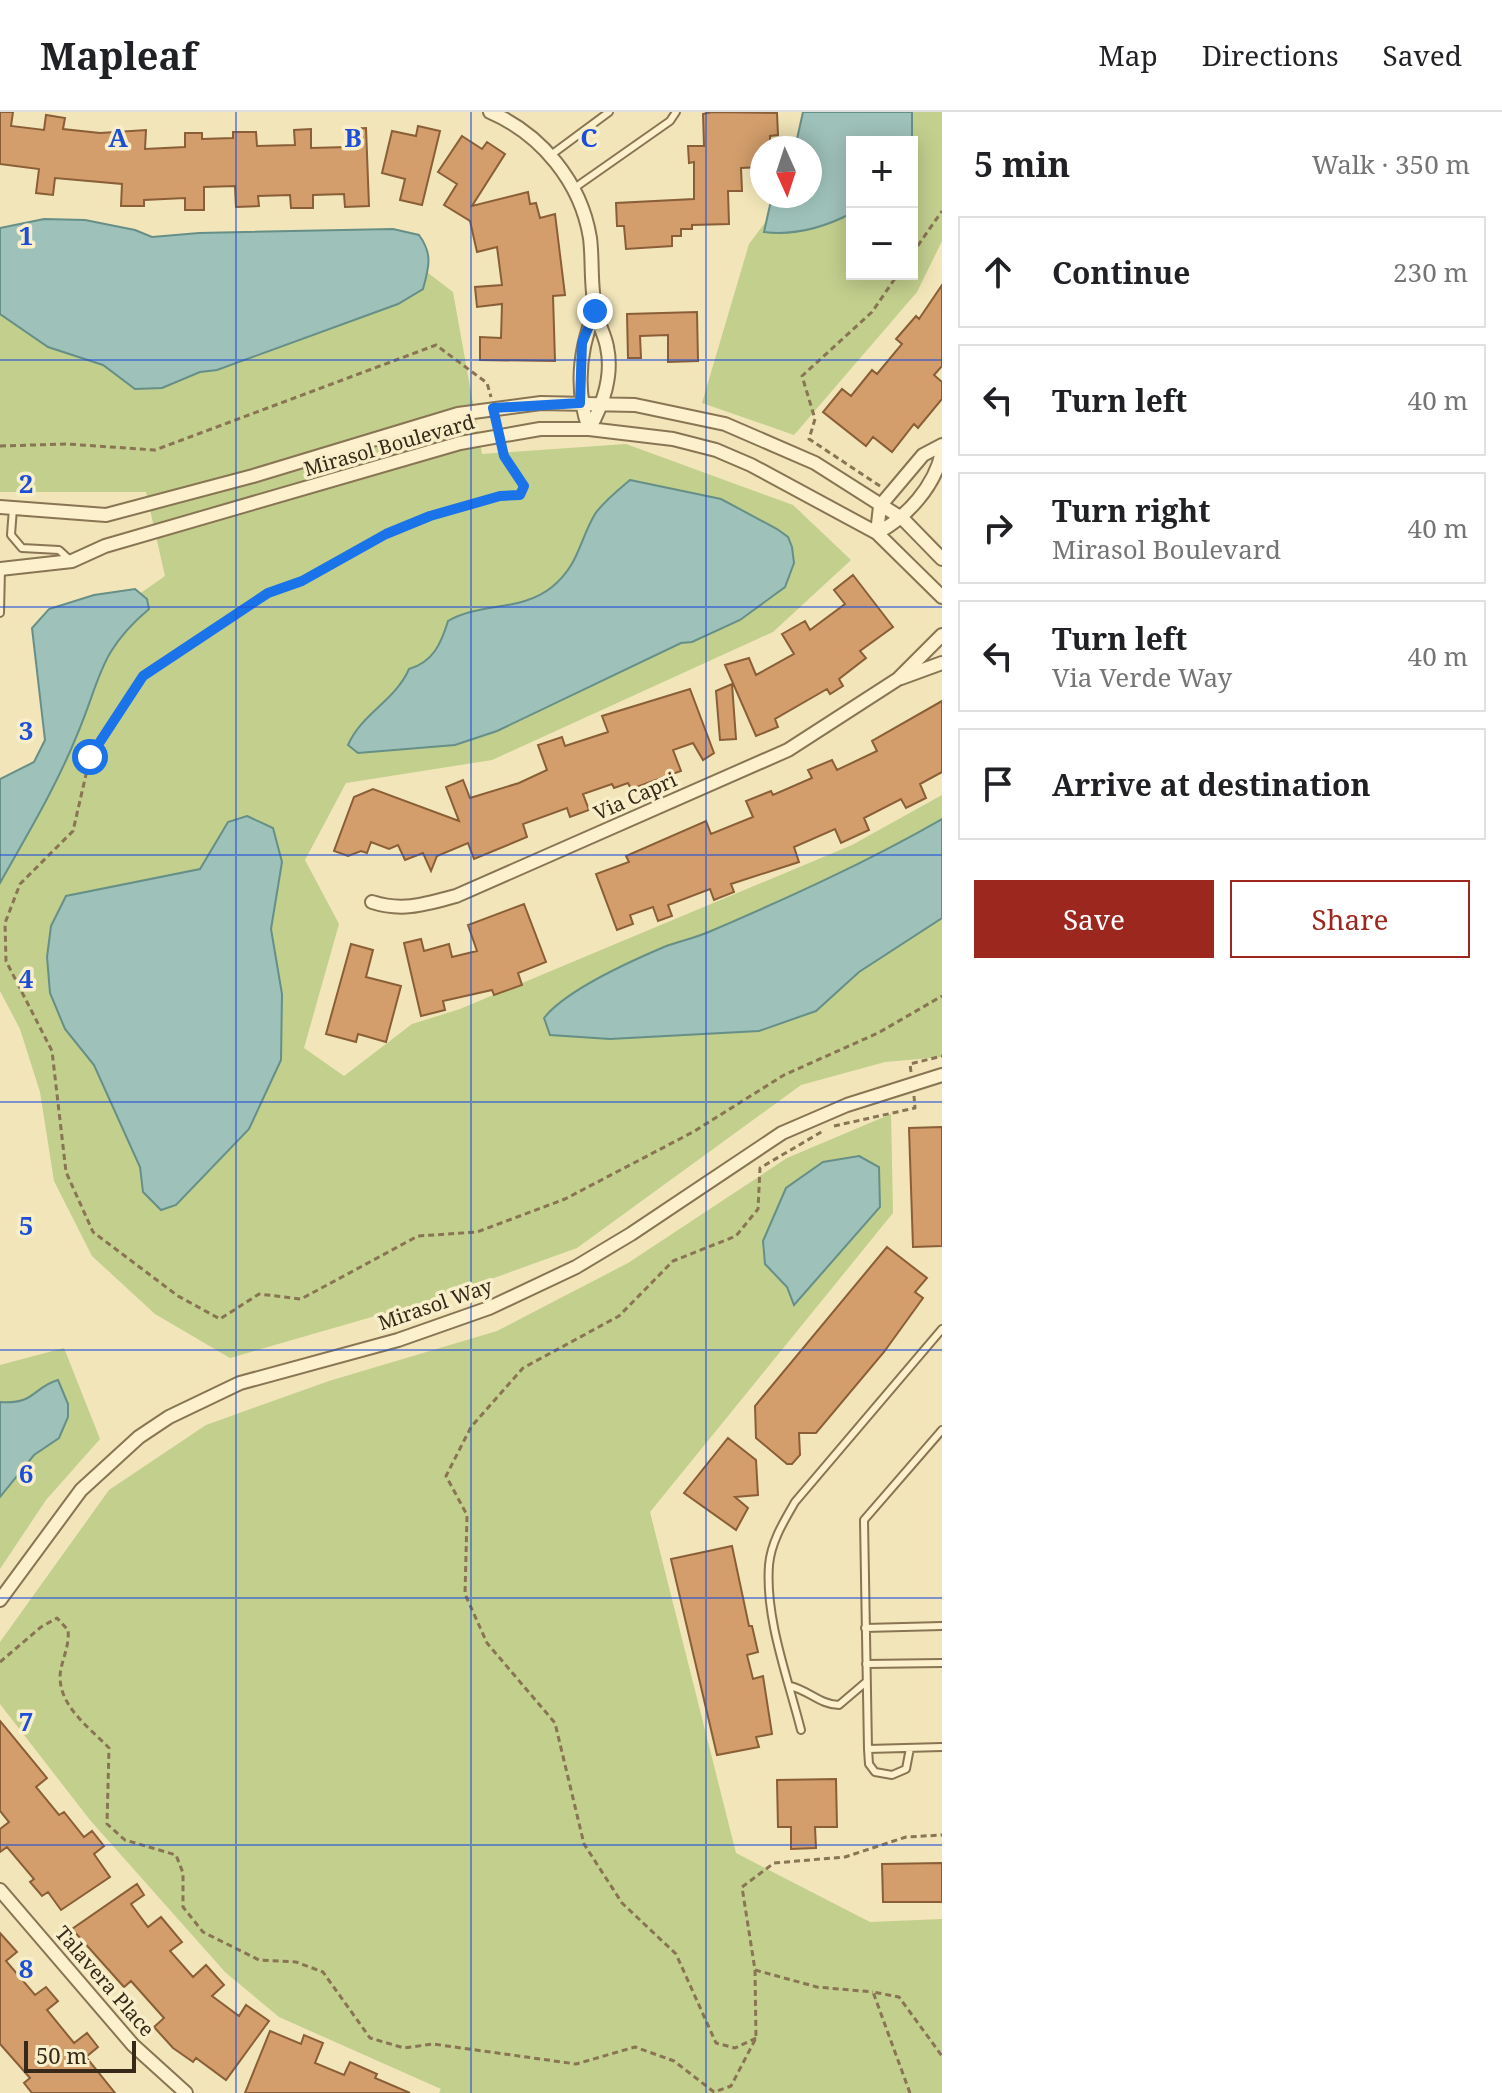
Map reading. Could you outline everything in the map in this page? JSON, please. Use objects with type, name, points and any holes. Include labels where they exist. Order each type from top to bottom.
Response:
[{"type":"street","points":[[490,112],[529,135],[550,155],[573,189],[589,235],[595,311],[608,349],[604,404],[589,429]]},
{"type":"street","points":[[589,429],[580,403],[582,343],[595,311]]},
{"type":"street","name":"Mirasol Boulevard","points":[[7,508],[106,515],[253,476],[458,414],[493,408],[604,404],[676,412],[767,439],[815,463],[903,519],[942,559]]},
{"type":"street","name":"Mirasol Boulevard","points":[[0,569],[72,561],[105,546],[460,443],[540,429],[589,429],[673,439],[716,450],[801,489],[877,533],[942,597]]},
{"type":"street","points":[[877,533],[880,506],[923,455],[942,445]]},
{"type":"street","points":[[877,533],[903,519],[939,467],[942,452]]},
{"type":"street","name":"Via Capri","points":[[372,902],[392,909],[410,909],[456,896],[788,750],[898,679],[942,635]]},
{"type":"street","name":"Via Capri","points":[[898,679],[942,663]]},
{"type":"street","name":"Mirasol Way","points":[[0,1600],[81,1490],[139,1437],[169,1417],[240,1383],[398,1340],[522,1293],[631,1234],[782,1133],[825,1113],[942,1075]]},
{"type":"street","name":"Mirasol Way","points":[[918,1084],[942,1085]]},
{"type":"street","name":"Talavera Place","points":[[0,1890],[133,2045],[186,2093]]},
{"type":"lane","points":[[550,155],[609,112]]},
{"type":"lane","points":[[573,189],[670,121],[676,112]]},
{"type":"lane","points":[[7,508],[11,535],[22,548],[59,550],[72,561]]},
{"type":"lane","points":[[0,569],[0,613]]},
{"type":"lane","points":[[801,1730],[770,1604],[769,1563],[780,1527],[795,1502],[942,1329]]},
{"type":"lane","points":[[910,1748],[906,1769],[892,1775],[875,1772],[869,1764],[864,1520],[942,1430]]},
{"type":"lane","points":[[865,1628],[942,1626]]},
{"type":"lane","points":[[866,1664],[942,1663]]},
{"type":"lane","points":[[790,1686],[804,1689],[830,1705],[839,1705],[866,1682]]},
{"type":"lane","points":[[868,1749],[942,1747]]},
{"type":"path","points":[[918,245],[942,211]]},
{"type":"path","points":[[891,494],[809,439],[815,419],[802,376],[872,312],[894,280]]},
{"type":"path","points":[[0,446],[67,444],[155,450],[436,345],[487,383],[493,408]]},
{"type":"path","points":[[500,435],[504,456],[524,486],[520,495],[500,496],[430,516],[386,534],[302,581],[268,593],[143,676],[90,757],[73,831],[20,884],[5,923],[6,961],[52,1051],[66,1172],[93,1232],[178,1296],[220,1319],[259,1294],[301,1299],[418,1236],[477,1232],[565,1199],[693,1132],[784,1075],[878,1033],[942,996]]},
{"type":"path","points":[[756,2038],[735,2048],[716,2043],[676,1954],[622,1903],[584,1844],[555,1723],[487,1643],[465,1594],[467,1515],[446,1476],[471,1427],[523,1368],[619,1316],[673,1261],[736,1236],[758,1209],[760,1168],[831,1127],[915,1108],[918,1084],[910,1064],[942,1056]]},
{"type":"path","points":[[0,1662],[41,1627],[57,1618],[68,1630],[70,1646],[60,1677],[65,1702],[109,1748],[107,1824],[125,1840],[176,1855],[183,1873],[183,1907],[203,1932],[259,1960],[296,1962],[323,1972],[370,2038],[404,2048],[433,2044],[576,2064],[635,2047],[674,2061],[714,2092],[731,2086],[756,2038],[755,1970],[742,1887],[774,1863],[845,1857],[906,1837],[942,1835]]},
{"type":"path","points":[[755,1970],[817,1987],[899,1997],[942,2056]]},
{"type":"path","points":[[873,1992],[910,2093]]},
{"type":"green space","points":[[834,112],[942,112],[942,241],[917,292],[794,435],[702,403],[749,244],[776,208],[822,208],[822,154]]},
{"type":"green space","points":[[411,260],[453,292],[482,454],[626,444],[793,505],[851,560],[773,632],[492,760],[346,783],[305,860],[339,924],[304,1048],[344,1076],[412,1024],[460,1009],[852,845],[942,795],[942,1057],[885,1062],[801,1085],[577,1248],[441,1297],[230,1358],[155,1314],[92,1256],[54,1181],[40,1092],[20,1029],[0,991],[0,849],[115,611],[165,576],[146,492],[0,492],[0,264]]},
{"type":"green space","points":[[891,1114],[893,1213],[650,1512],[736,1853],[870,1922],[942,1919],[942,2093],[439,2093],[441,2089],[279,2017],[225,1972],[90,1820],[0,1704],[0,1642],[109,1490],[206,1425],[329,1381],[497,1331],[628,1263],[787,1158]]},
{"type":"green space","points":[[64,1348],[100,1439],[46,1500],[0,1569],[0,1365]]},
{"type":"water","points":[[803,112],[912,112],[912,136],[846,136],[846,216],[810,229],[787,233],[764,232],[769,208],[822,208],[822,136],[798,136]]},
{"type":"water","points":[[44,219],[85,220],[135,230],[152,237],[199,233],[393,229],[419,235],[428,255],[428,267],[423,289],[398,304],[162,388],[135,389],[103,365],[48,347],[0,314],[0,228]]},
{"type":"water","points":[[630,480],[721,499],[777,529],[788,537],[792,547],[794,563],[785,587],[740,620],[692,642],[681,643],[497,731],[455,745],[358,753],[348,745],[361,724],[396,690],[409,669],[424,662],[435,651],[448,621],[474,611],[527,600],[540,595],[561,579],[595,514]]},
{"type":"water","points":[[135,589],[147,599],[149,609],[132,624],[110,653],[60,773],[0,883],[0,779],[34,762],[45,740],[32,628],[49,609],[94,595]]},
{"type":"water","points":[[247,816],[273,828],[282,862],[271,929],[282,994],[281,1060],[249,1129],[176,1205],[161,1210],[143,1192],[140,1167],[94,1065],[65,1029],[50,993],[47,957],[51,926],[66,896],[200,869],[228,822]]},
{"type":"water","points":[[942,819],[942,918],[859,972],[816,1011],[759,1031],[610,1039],[550,1035],[544,1018],[567,997],[600,977],[664,947],[705,933],[799,892]]},
{"type":"water","points":[[859,1156],[879,1167],[880,1207],[794,1305],[787,1287],[765,1264],[763,1241],[786,1188],[823,1162]]},
{"type":"water","points":[[58,1380],[68,1404],[68,1417],[59,1438],[34,1455],[0,1497],[0,1402],[20,1401]]},
{"type":"building","points":[[0,112],[13,112],[11,126],[44,130],[46,115],[65,118],[63,129],[100,133],[146,130],[145,149],[185,147],[185,133],[202,133],[202,139],[233,138],[233,132],[256,132],[257,146],[295,145],[294,130],[311,129],[311,148],[348,147],[348,129],[366,128],[369,206],[345,207],[344,194],[313,195],[313,208],[291,208],[290,195],[258,196],[259,206],[236,207],[235,186],[204,187],[204,210],[185,210],[185,198],[144,200],[144,206],[121,206],[122,184],[55,178],[53,195],[36,193],[39,169],[0,164]]},
{"type":"building","points":[[777,113],[778,135],[750,136],[750,168],[741,168],[742,191],[728,191],[729,224],[692,225],[692,229],[681,229],[681,236],[672,236],[672,246],[626,249],[624,226],[617,226],[616,203],[694,199],[694,162],[689,163],[688,146],[704,146],[703,114]]},
{"type":"building","points":[[418,126],[440,131],[422,205],[400,200],[405,179],[382,173],[392,131],[416,136]]},
{"type":"building","points":[[462,136],[482,149],[487,142],[505,154],[472,206],[528,192],[530,204],[536,203],[540,218],[555,214],[565,295],[553,296],[555,361],[480,360],[480,337],[501,338],[502,304],[477,307],[475,287],[502,285],[497,247],[477,252],[470,221],[444,205],[457,184],[438,172]]},
{"type":"building","points":[[942,285],[942,366],[934,375],[942,382],[942,399],[918,428],[914,424],[892,452],[873,437],[866,446],[823,412],[842,389],[851,396],[872,370],[877,374],[902,344],[896,339],[916,316],[919,319]]},
{"type":"building","points":[[697,312],[698,361],[668,362],[668,335],[640,336],[641,358],[628,358],[627,314]]},
{"type":"building","points":[[853,575],[893,627],[860,651],[866,658],[839,679],[843,686],[830,694],[827,689],[775,719],[778,727],[756,736],[725,665],[749,658],[756,675],[794,654],[782,634],[805,621],[810,630],[845,604],[834,590]]},
{"type":"building","points":[[732,684],[736,739],[720,740],[716,691]]},
{"type":"building","points":[[690,689],[714,753],[703,760],[693,743],[673,750],[681,771],[631,789],[628,783],[614,788],[612,784],[583,794],[589,810],[570,817],[567,808],[523,824],[527,837],[474,859],[468,843],[437,856],[431,871],[423,853],[405,860],[398,845],[389,849],[371,842],[367,853],[361,851],[348,856],[334,851],[354,797],[373,789],[459,821],[446,787],[463,780],[470,798],[519,783],[547,770],[538,745],[562,737],[565,746],[608,732],[602,716]]},
{"type":"building","points":[[942,701],[942,772],[920,784],[926,798],[906,808],[901,799],[864,818],[869,830],[841,843],[835,829],[794,847],[799,862],[731,884],[734,892],[714,900],[710,889],[668,905],[672,916],[658,921],[653,907],[630,915],[633,924],[617,930],[596,874],[629,862],[626,856],[706,821],[711,834],[753,817],[746,801],[771,791],[773,795],[812,778],[808,770],[832,760],[837,770],[877,751],[872,741]]},
{"type":"building","points":[[524,904],[546,962],[518,973],[522,985],[494,995],[492,990],[443,1001],[445,1010],[421,1016],[404,943],[421,939],[424,951],[449,944],[452,957],[477,951],[468,925]]},
{"type":"building","points":[[351,944],[373,950],[366,977],[401,986],[386,1042],[358,1034],[356,1042],[326,1034]]},
{"type":"building","points":[[942,1127],[942,1246],[913,1247],[909,1128]]},
{"type":"building","points":[[887,1247],[927,1278],[915,1292],[923,1298],[884,1352],[816,1433],[799,1433],[800,1455],[792,1464],[787,1464],[756,1438],[755,1406]]},
{"type":"building","points":[[728,1438],[756,1460],[758,1495],[735,1497],[748,1508],[736,1530],[684,1493]]},
{"type":"building","points":[[732,1546],[749,1626],[752,1626],[758,1652],[747,1655],[753,1679],[763,1676],[772,1734],[756,1737],[759,1747],[717,1755],[671,1559]]},
{"type":"building","points":[[0,1721],[47,1778],[36,1787],[59,1815],[64,1812],[84,1837],[92,1831],[104,1846],[94,1854],[110,1877],[61,1910],[48,1892],[42,1896],[30,1882],[34,1879],[7,1847],[0,1852],[0,1829],[9,1822],[0,1811]]},
{"type":"building","points":[[836,1779],[837,1827],[815,1827],[816,1848],[791,1849],[791,1827],[778,1827],[777,1780]]},
{"type":"building","points":[[942,1863],[942,1902],[883,1902],[882,1864]]},
{"type":"building","points":[[137,1884],[144,1895],[131,1904],[148,1927],[161,1917],[182,1942],[170,1951],[193,1977],[206,1965],[224,1985],[212,1996],[239,2016],[246,2005],[269,2021],[226,2080],[196,2058],[193,2062],[173,2048],[154,2027],[164,2018],[131,1981],[124,1987],[72,1929]]},
{"type":"building","points":[[0,1933],[17,1952],[6,1961],[35,1995],[46,1987],[58,2001],[47,2010],[74,2043],[87,2033],[98,2047],[86,2057],[115,2093],[32,2093],[24,2083],[30,2078],[0,2044]]},
{"type":"building","points":[[270,2031],[301,2044],[304,2035],[323,2043],[315,2063],[344,2075],[350,2062],[377,2074],[375,2078],[410,2093],[245,2093]]},
{"type":"route","points":[[90,757],[143,676],[268,593],[302,581],[386,534],[430,516],[500,496],[520,495],[524,486],[504,456],[493,408],[580,403],[582,343],[595,311]]}]
